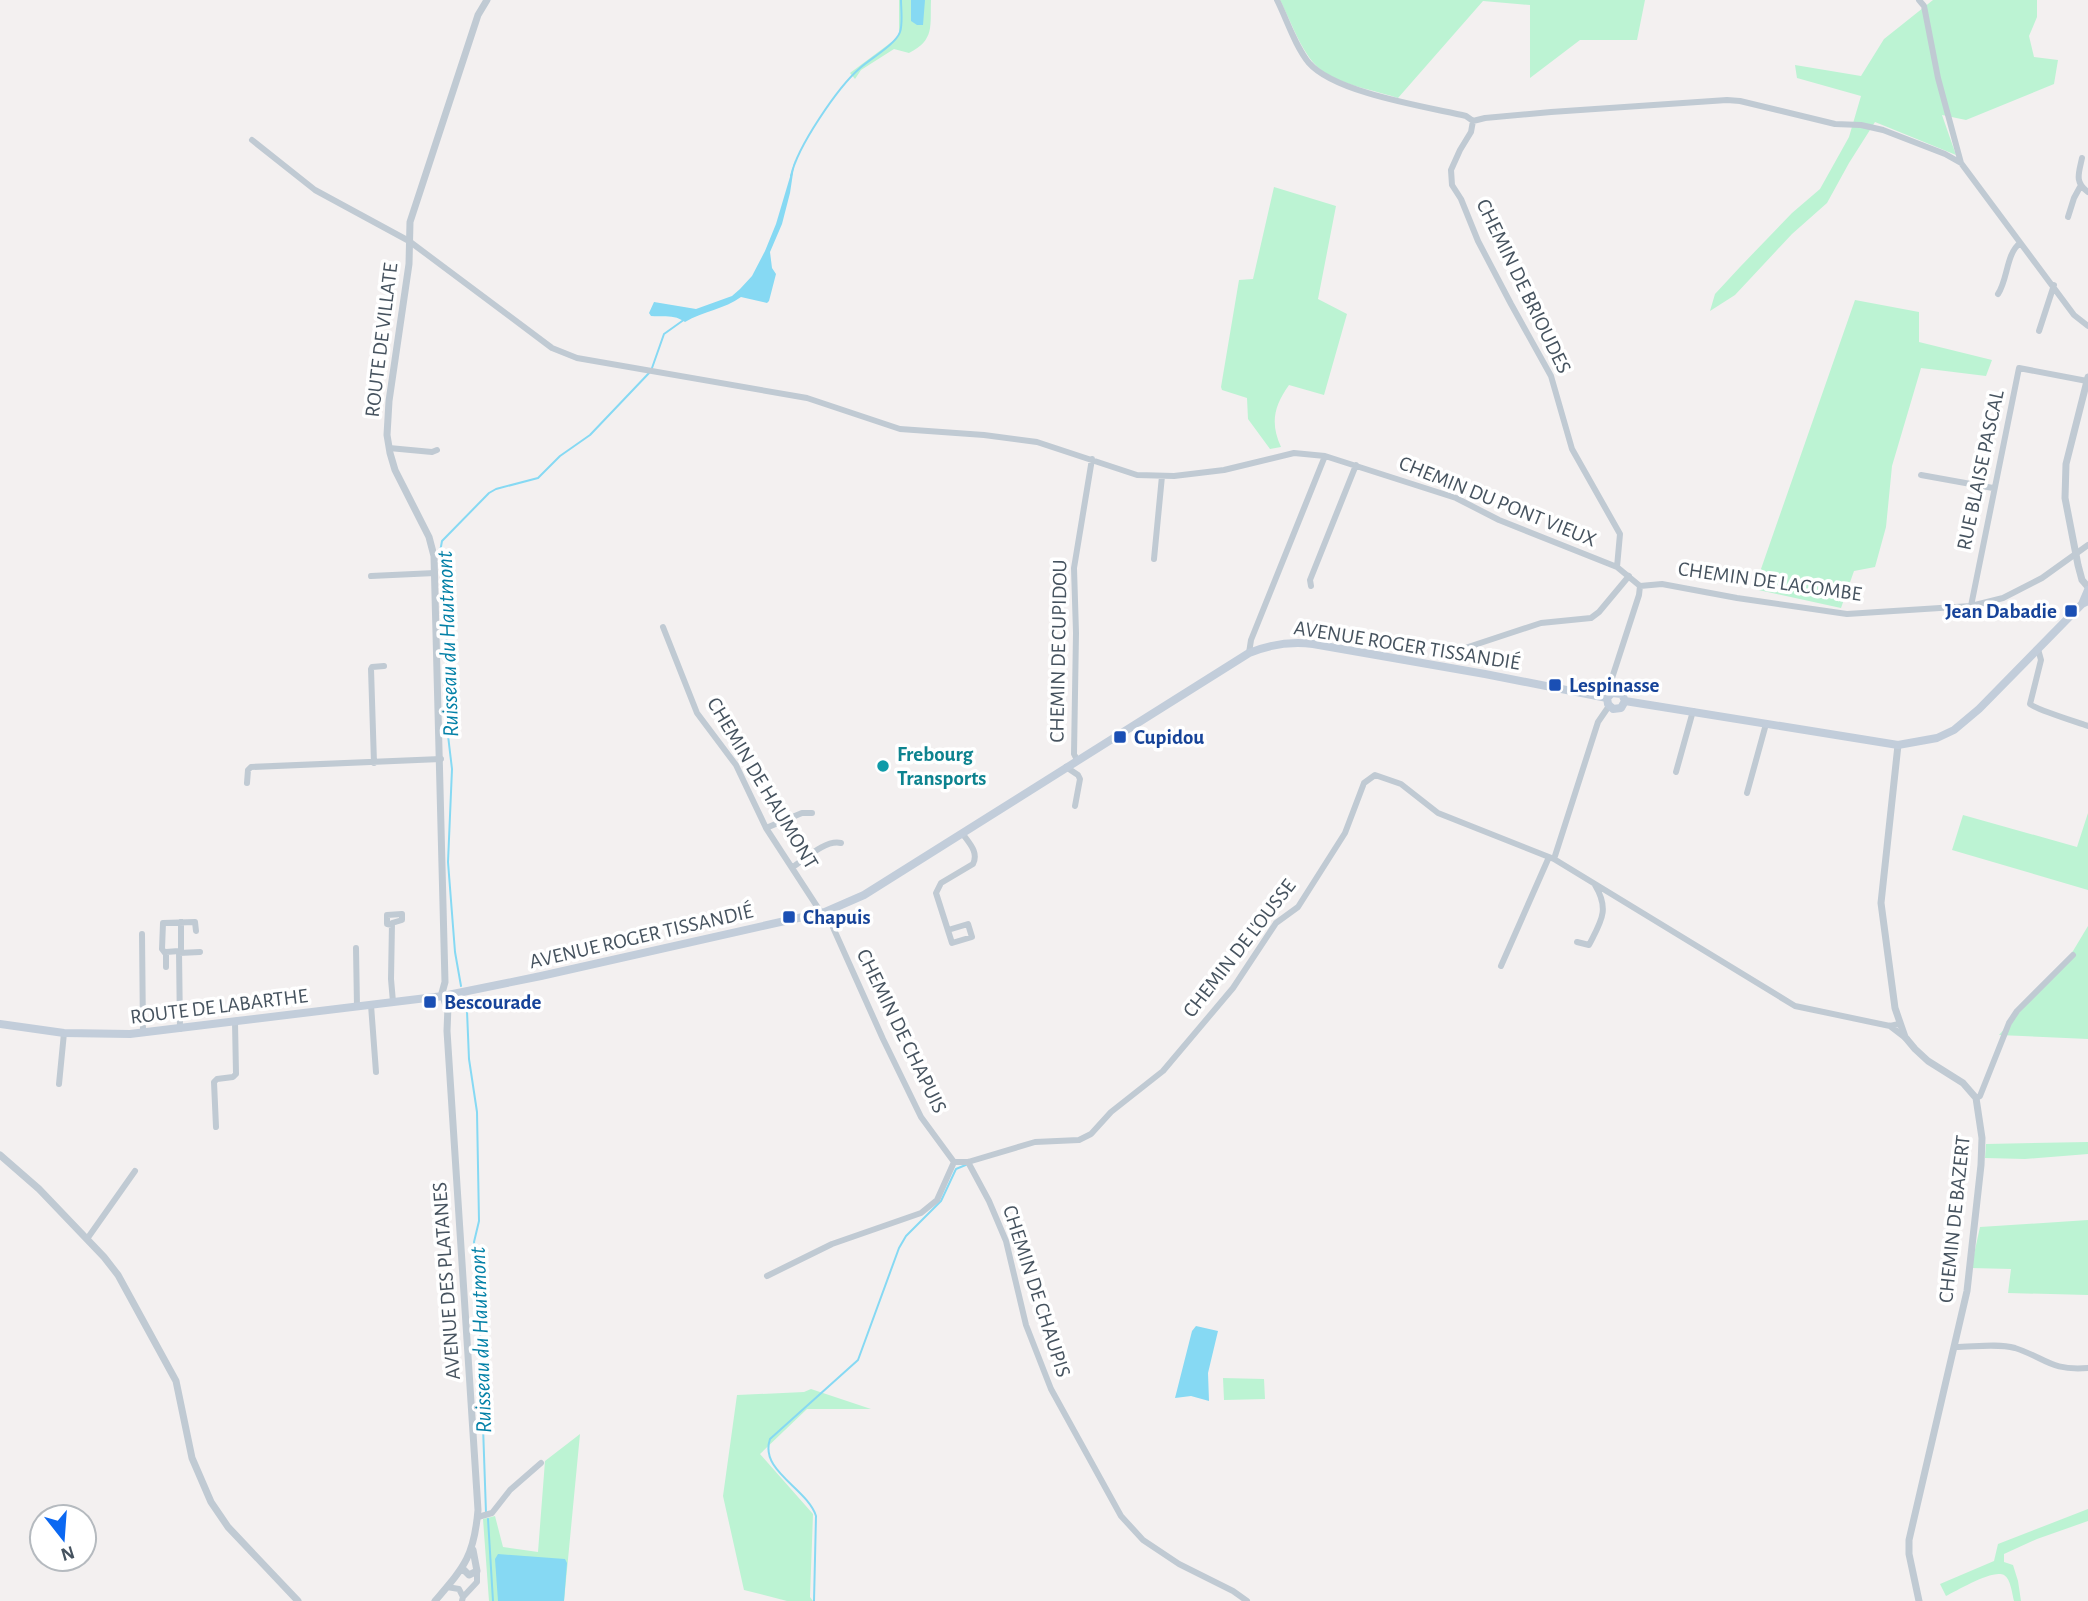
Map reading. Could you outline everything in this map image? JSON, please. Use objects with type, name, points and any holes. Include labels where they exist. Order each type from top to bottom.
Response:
[{"type":"main road","points":[[1625,701],[1898,746],[1937,738],[1954,730],[1979,709],[2085,602],[2088,588]]},
{"type":"main road","name":"AVENUE ROGER TISSANDIÉ","points":[[446,995],[825,912],[864,895],[1250,653],[1275,644],[1299,642],[1610,699]]},
{"type":"main road","points":[[1622,694],[1625,701],[1619,709],[1610,699],[1622,694]]},
{"type":"main road","name":"ROUTE DE LABARTHE","points":[[0,1024],[64,1033],[143,1033],[446,995]]},
{"type":"street","name":"ROUTE DE VILLATE","points":[[446,995],[433,547],[395,470],[387,435],[409,264],[410,222],[475,22],[487,0]]},
{"type":"street","points":[[1277,0],[1307,60],[1330,80],[1409,104],[1466,116],[1473,121],[1551,111],[1740,101],[1835,124],[1861,125],[1883,130],[1945,153],[1961,163]]},
{"type":"street","points":[[1919,0],[1924,6],[1938,78],[1961,163],[2074,315],[2088,326]]},
{"type":"street","name":"CHEMIN DE BRIOUDES","points":[[1473,121],[1471,132],[1451,170],[1452,185],[1461,198],[1478,241],[1551,376],[1572,449],[1620,534],[1617,567]]},
{"type":"street","points":[[252,140],[315,190],[409,242]]},
{"type":"street","points":[[2082,158],[2077,180],[2080,187],[2088,192]]},
{"type":"street","points":[[2068,218],[2080,187]]},
{"type":"street","name":"CHEMIN DU PONT VIEUX","points":[[409,242],[552,348],[577,358],[807,398],[900,429],[1037,442],[1137,475],[1162,476],[1224,470],[1294,453],[1325,456],[1456,498],[1499,520],[1617,567]]},
{"type":"street","points":[[1998,294],[2014,248],[2020,243]]},
{"type":"street","points":[[2039,331],[2053,285]]},
{"type":"street","name":"RUE BLAISE PASCAL","points":[[1970,606],[2019,368],[2087,379]]},
{"type":"street","points":[[2087,379],[2066,464],[2065,498],[2079,570],[2088,588]]},
{"type":"street","points":[[389,449],[432,452],[437,450]]},
{"type":"street","points":[[1250,653],[1251,640],[1325,456]]},
{"type":"street","name":"CHEMIN DE CUPIDOU","points":[[1077,760],[1074,754],[1074,568],[1092,459]]},
{"type":"street","points":[[1311,586],[1310,580],[1356,465]]},
{"type":"street","points":[[1921,475],[1993,488]]},
{"type":"street","points":[[1154,559],[1162,476]]},
{"type":"street","name":"CHEMIN DE LACOMBE","points":[[1640,586],[1662,584],[1847,614],[1970,606],[2003,598],[2042,578],[2088,545]]},
{"type":"street","points":[[1500,966],[1551,858],[1598,722],[1610,699],[1612,678],[1640,586],[1617,567]]},
{"type":"street","points":[[2079,570],[2088,578]]},
{"type":"street","points":[[371,576],[435,573]]},
{"type":"street","points":[[1444,655],[1541,623],[1591,618],[1629,576]]},
{"type":"street","name":"CHEMIN DE HAUMONT","points":[[663,627],[697,713],[736,765],[766,828],[820,911],[825,912]]},
{"type":"street","points":[[2038,649],[2041,660],[2030,704],[2037,709],[2088,726]]},
{"type":"street","points":[[374,763],[371,669],[384,666]]},
{"type":"street","points":[[1676,772],[1693,711]]},
{"type":"street","points":[[1747,793],[1766,724]]},
{"type":"street","points":[[1898,746],[1881,903],[1890,982],[1899,1024],[1907,1039],[1928,1061],[1963,1083],[1976,1098],[1980,1096],[2009,1023],[2017,1011],[2073,955]]},
{"type":"street","points":[[247,783],[248,770],[251,767],[441,759]]},
{"type":"street","points":[[1066,767],[1080,779],[1075,806]]},
{"type":"street","name":"CHEMIN DE L'OUSSE","points":[[954,1162],[968,1162],[1035,1142],[1079,1140],[1091,1134],[1111,1112],[1163,1071],[1234,988],[1276,923],[1298,907],[1345,833],[1364,783],[1375,775],[1401,785],[1438,813],[1551,858],[1795,1006],[1890,1026],[1899,1024]]},
{"type":"street","points":[[766,828],[802,813],[812,813]]},
{"type":"street","points":[[948,930],[936,893],[938,887],[973,864],[976,858],[962,833]]},
{"type":"street","points":[[793,867],[835,841],[841,843]]},
{"type":"street","points":[[1577,942],[1590,945],[1604,914],[1603,900],[1595,884]]},
{"type":"street","name":"CHEMIN DE CHAPUIS","points":[[825,912],[921,1117],[954,1162]]},
{"type":"street","points":[[180,1029],[181,922]]},
{"type":"street","points":[[166,967],[162,949],[162,924],[195,922],[196,931]]},
{"type":"street","points":[[392,925],[390,979],[393,1002]]},
{"type":"street","points":[[142,934],[143,1033]]},
{"type":"street","points":[[356,948],[356,1007]]},
{"type":"street","points":[[165,953],[200,952]]},
{"type":"street","name":"AVENUE DES PLATANES","points":[[446,995],[478,1488],[478,1517],[473,1549],[467,1561],[469,1572],[478,1566],[473,1549]]},
{"type":"street","points":[[371,1005],[376,1072]]},
{"type":"street","points":[[216,1127],[214,1082],[236,1074],[235,1022]]},
{"type":"street","name":"CHEMIN DE L'OUSSE","points":[[1890,1026],[1907,1039]]},
{"type":"street","points":[[59,1084],[64,1033]]},
{"type":"street","name":"CHEMIN DE BAZERT","points":[[1919,1601],[1909,1554],[1909,1540],[1967,1291],[1981,1165],[1982,1138],[1976,1098]]},
{"type":"street","points":[[0,1155],[39,1189],[118,1275],[172,1372],[181,1401],[192,1458],[215,1510],[298,1601]]},
{"type":"street","points":[[767,1276],[832,1244],[926,1209],[941,1192],[954,1162]]},
{"type":"street","name":"CHEMIN DE CHAUPIS","points":[[968,1162],[1006,1241],[1026,1325],[1051,1389],[1121,1516],[1143,1540],[1247,1601]]},
{"type":"street","points":[[87,1239],[135,1171]]},
{"type":"street","points":[[1955,1347],[2010,1347],[2049,1365],[2088,1368]]},
{"type":"street","points":[[478,1517],[492,1513],[510,1490],[541,1463]]},
{"type":"street","points":[[467,1561],[476,1562]]},
{"type":"street","points":[[435,1601],[454,1579],[469,1572]]},
{"type":"street","points":[[465,1596],[469,1572]]},
{"type":"street","points":[[447,1587],[459,1588],[465,1596]]},
{"type":"green space","points":[[899,0],[931,0],[927,37],[909,53],[894,49],[861,70],[855,79],[850,73],[899,34]]},
{"type":"green space","points":[[1280,0],[1645,0],[1637,40],[1580,40],[1530,78],[1530,5],[1483,1],[1398,98],[1347,83],[1321,70],[1300,43]]},
{"type":"green space","points":[[1933,0],[2037,0],[2037,17],[2029,36],[2034,57],[2058,60],[2054,84],[1966,120],[1942,115],[1956,155],[1875,122],[1827,203],[1792,234],[1735,295],[1710,311],[1715,294],[1792,213],[1820,189],[1849,137],[1861,96],[1797,78],[1795,65],[1861,76],[1884,39]]},
{"type":"green space","points":[[1274,187],[1336,206],[1318,299],[1347,314],[1324,395],[1289,385],[1275,415],[1281,447],[1270,449],[1248,419],[1247,398],[1222,390],[1221,387],[1239,280],[1253,279]]},
{"type":"green space","points":[[1855,300],[1919,312],[1919,342],[1992,360],[1986,376],[1921,368],[1892,466],[1886,527],[1875,567],[1854,571],[1841,608],[1754,589]]},
{"type":"green space","points":[[2088,813],[2088,890],[1952,850],[1963,815],[2077,847]]},
{"type":"green space","points":[[2088,926],[2088,1039],[1999,1035],[2070,956]]},
{"type":"green space","points":[[2088,1142],[2088,1154],[2025,1159],[1985,1158],[1986,1144]]},
{"type":"green space","points":[[2088,1220],[2088,1295],[2008,1293],[2011,1269],[1971,1268],[1980,1227]]},
{"type":"green space","points":[[1223,1378],[1264,1379],[1265,1399],[1224,1400]]},
{"type":"green space","points":[[811,1389],[871,1409],[807,1409],[760,1454],[813,1514],[810,1597],[813,1601],[787,1601],[744,1590],[723,1496],[737,1395],[804,1392]]},
{"type":"green space","points":[[580,1434],[564,1601],[489,1601],[483,1519],[495,1516],[503,1547],[538,1552],[545,1461]]},
{"type":"green space","points":[[2088,1509],[2088,1521],[2004,1554],[2004,1562],[2013,1565],[2021,1601],[2014,1601],[2008,1580],[1999,1574],[1975,1581],[1946,1596],[1940,1584],[1994,1561],[1998,1544]]},
{"type":"water","points":[[911,0],[925,0],[923,25],[911,21]]},
{"type":"water","points":[[795,160],[782,224],[770,252],[772,268],[776,274],[769,301],[767,303],[741,297],[685,322],[673,317],[651,316],[649,313],[654,302],[696,309],[732,296],[752,276],[776,224]]},
{"type":"water","points":[[1196,1326],[1218,1331],[1208,1373],[1209,1401],[1191,1396],[1175,1398],[1192,1331]]},
{"type":"water","points":[[498,1554],[565,1559],[564,1601],[498,1601],[495,1559]]},
{"type":"waterway","name":"Ruisseau du Hautmont","points":[[791,176],[810,134],[841,89],[860,68],[898,37],[901,0]]},
{"type":"waterway","name":"Ruisseau du Hautmont","points":[[652,368],[664,334],[685,319]]},
{"type":"waterway","name":"Ruisseau du Hautmont","points":[[461,986],[455,952],[448,862],[452,769],[447,727],[447,647],[440,552],[442,541],[489,493],[538,478],[560,456],[590,435],[650,372]]},
{"type":"waterway","name":"Ruisseau du Hautmont","points":[[464,1000],[477,1112],[479,1221],[474,1242],[481,1304],[486,1513]]},
{"type":"waterway","points":[[814,1601],[816,1516],[811,1506],[771,1461],[768,1450],[770,1439],[858,1360],[899,1248],[906,1236],[941,1201],[956,1169],[968,1164]]},
{"type":"waterway","name":"Ruisseau du Hautmont","points":[[488,1519],[493,1601]]},
{"type":"place","name":"Jean Dabadie","points":[[2071,611]]},
{"type":"place","name":"Lespinasse","points":[[1555,685]]},
{"type":"place","name":"Cupidou","points":[[1120,737]]},
{"type":"place","name":"Frebourg Transports","points":[[883,766]]},
{"type":"place","name":"Chapuis","points":[[789,917]]},
{"type":"place","name":"Bescourade","points":[[430,1002]]}]
